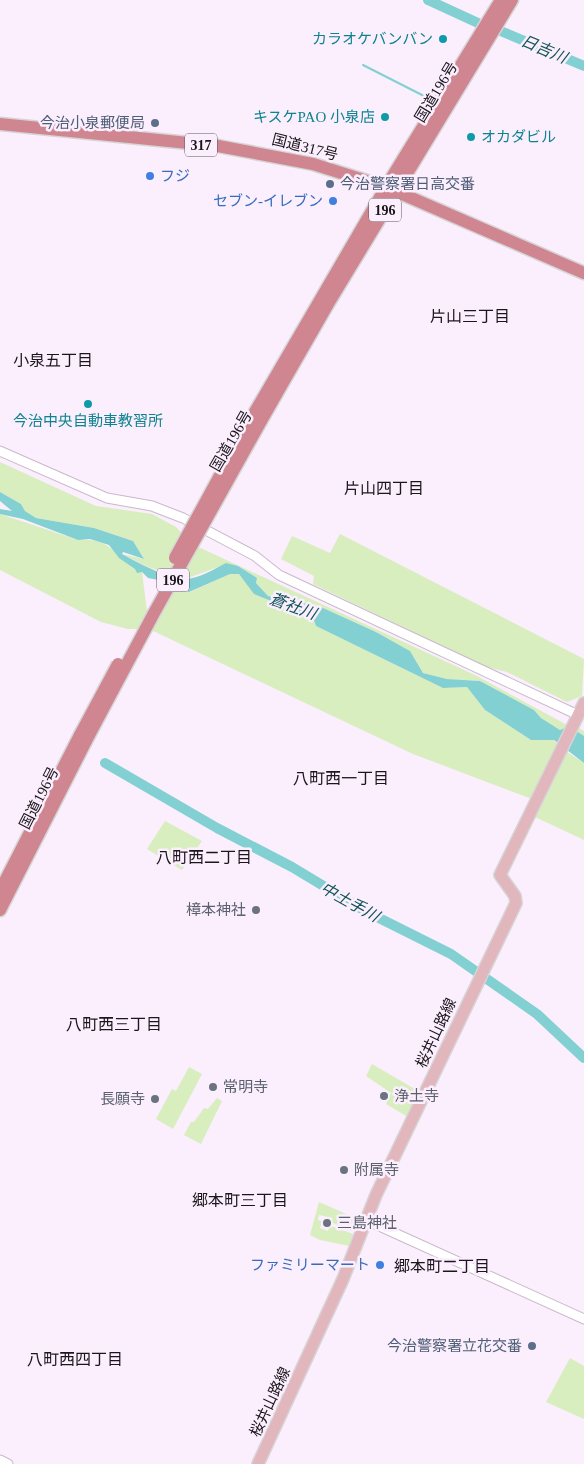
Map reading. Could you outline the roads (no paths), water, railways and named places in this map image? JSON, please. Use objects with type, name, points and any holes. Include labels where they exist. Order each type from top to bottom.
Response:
[{"type":"highway","name":"国道196号","points":[[0,890],[154,613],[257,419],[328,304],[391,189],[501,0]]},
{"type":"highway","name":"国道196号","points":[[391,189],[512,0]]},
{"type":"highway","name":"国道317号","points":[[0,124],[218,146],[313,164],[391,189],[584,273]]},
{"type":"highway","name":"国道196号","points":[[0,910],[84,737]]},
{"type":"main road","name":"桜井山路線","points":[[258,1464],[343,1280],[366,1220],[484,966],[516,903],[515,896],[500,875],[584,703]]},
{"type":"street","points":[[0,452],[107,498],[152,506],[184,518],[255,556],[279,574],[576,720]]},
{"type":"street","points":[[366,1220],[584,1319]]},
{"type":"street","points":[[0,1460],[8,1464]]},
{"type":"water","name":"蒼社川","points":[[0,492],[21,504],[25,511],[36,518],[94,528],[133,541],[144,559],[123,552],[122,554],[170,576],[190,579],[226,563],[238,566],[257,578],[256,583],[268,596],[321,607],[376,632],[410,651],[423,673],[447,679],[480,681],[534,710],[541,718],[560,730],[569,726],[584,736],[584,763],[554,740],[531,740],[485,710],[467,687],[443,688],[316,626],[313,618],[254,594],[239,574],[230,574],[189,592],[169,582],[148,578],[142,572],[137,573],[135,569],[119,558],[109,545],[90,539],[78,540],[23,519],[0,514],[0,509],[12,511],[0,501]]},
{"type":"waterway","name":"日吉川","points":[[428,0],[478,23]]},
{"type":"waterway","name":"日吉川","points":[[503,32],[584,66]]},
{"type":"waterway","points":[[363,65],[424,96]]},
{"type":"waterway","name":"中土手川","points":[[105,763],[217,828],[292,867],[365,911],[451,954],[537,1014],[584,1058]]},
{"type":"place","name":"カラオケバンバン","points":[[443,39]]},
{"type":"place","name":"キスケPAO 小泉店","points":[[385,117]]},
{"type":"place","name":"今治小泉郵便局","points":[[155,123]]},
{"type":"place","name":"オカダビル","points":[[471,137]]},
{"type":"place","name":"フジ","points":[[150,176]]},
{"type":"place","name":"今治警察署日高交番","points":[[330,184]]},
{"type":"place","name":"セブン-イレブン","points":[[333,201]]},
{"type":"place","name":"今治中央自動車教習所","points":[[88,404]]},
{"type":"place","name":"樟本神社","points":[[256,910]]},
{"type":"place","name":"常明寺","points":[[213,1087]]},
{"type":"place","name":"浄土寺","points":[[384,1096]]},
{"type":"place","name":"長願寺","points":[[155,1099]]},
{"type":"place","name":"附属寺","points":[[344,1170]]},
{"type":"place","name":"三島神社","points":[[327,1223]]},
{"type":"place","name":"ファミリーマート","points":[[380,1265]]},
{"type":"place","name":"今治警察署立花交番","points":[[532,1346]]},
{"type":"district","name":"片山三丁目","points":[[470,316]]},
{"type":"district","name":"小泉五丁目","points":[[53,360]]},
{"type":"district","name":"片山四丁目","points":[[384,488]]},
{"type":"district","name":"八町西一丁目","points":[[341,778]]},
{"type":"district","name":"八町西二丁目","points":[[204,857]]},
{"type":"district","name":"八町西三丁目","points":[[114,1024]]},
{"type":"district","name":"郷本町三丁目","points":[[240,1200]]},
{"type":"district","name":"郷本町二丁目","points":[[442,1266]]},
{"type":"district","name":"八町西四丁目","points":[[75,1359]]}]
